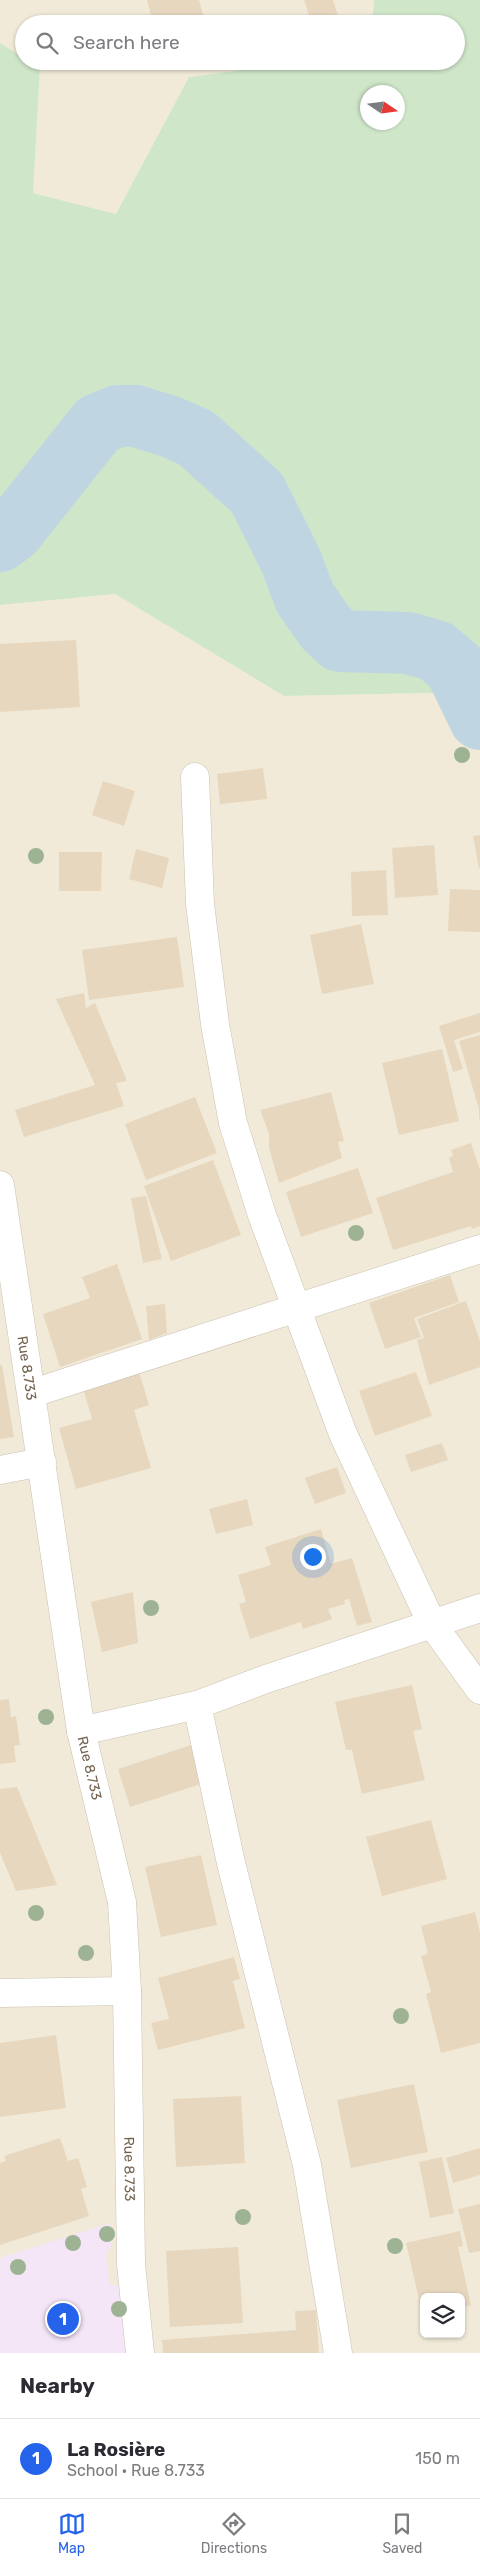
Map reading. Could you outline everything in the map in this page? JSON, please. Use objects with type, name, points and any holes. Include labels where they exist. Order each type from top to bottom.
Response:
[{"type":"street","points":[[195,777],[200,904],[215,1024],[233,1123],[262,1215],[342,1434],[432,1624],[480,1690]]},
{"type":"street","name":"Rue 8.733","points":[[0,1185],[7,1279],[33,1393],[81,1731],[122,1902],[127,1991],[131,2264],[140,2353]]},
{"type":"street","points":[[33,1393],[480,1249]]},
{"type":"street","points":[[0,1470],[42,1462]]},
{"type":"street","points":[[81,1731],[197,1705],[266,1679],[480,1608]]},
{"type":"street","points":[[197,1705],[231,1863],[308,2165],[338,2353]]},
{"type":"street","points":[[0,1992],[127,1991]]},
{"type":"shaded area","points":[[0,0],[374,0],[373,15],[15,15],[15,52],[0,43]]},
{"type":"shaded area","points":[[40,70],[241,70],[189,77],[116,214],[33,193]]},
{"type":"shaded area","points":[[115,594],[284,696],[480,692],[480,2353],[0,2353],[0,605]]},
{"type":"shaded area","points":[[110,2223],[112,2246],[106,2255],[110,2285],[121,2285],[130,2353],[0,2353],[0,2258]]},
{"type":"green space","points":[[374,0],[480,0],[480,692],[284,696],[115,594],[0,605],[0,43],[15,52],[15,70],[40,70],[33,193],[116,214],[189,77],[241,70],[465,70],[465,15],[373,15]]},
{"type":"building","points":[[147,0],[199,0],[203,15],[151,15]]},
{"type":"building","points":[[304,0],[333,0],[338,15],[309,15]]},
{"type":"building","points":[[76,640],[80,707],[0,712],[0,644]]},
{"type":"building","points":[[263,768],[267,799],[220,804],[217,774]]},
{"type":"building","points":[[103,781],[135,791],[124,826],[92,815]]},
{"type":"building","points":[[480,835],[480,868],[479,868],[473,836]]},
{"type":"building","points":[[434,845],[438,895],[395,898],[392,848]]},
{"type":"building","points":[[136,849],[169,858],[162,888],[129,879]]},
{"type":"building","points":[[59,852],[102,852],[101,891],[59,891]]},
{"type":"building","points":[[386,870],[388,915],[352,916],[351,872]]},
{"type":"building","points":[[450,889],[480,890],[480,932],[448,931]]},
{"type":"building","points":[[361,924],[374,984],[322,994],[310,935]]},
{"type":"building","points":[[177,937],[184,987],[89,1000],[82,950]]},
{"type":"building","points":[[84,993],[86,1008],[95,1003],[127,1081],[116,1083],[124,1106],[24,1137],[15,1110],[95,1085],[56,999]]},
{"type":"building","points":[[480,1013],[480,1032],[454,1040],[463,1069],[453,1072],[439,1026]]},
{"type":"building","points":[[480,1035],[479,1119],[479,1109],[459,1041]]},
{"type":"building","points":[[442,1049],[459,1121],[399,1135],[382,1063]]},
{"type":"building","points":[[331,1092],[344,1141],[338,1142],[342,1158],[279,1183],[269,1148],[269,1133],[260,1110]]},
{"type":"building","points":[[195,1097],[217,1153],[146,1180],[125,1124]]},
{"type":"building","points":[[471,1143],[480,1170],[480,1226],[472,1229],[471,1226],[393,1250],[376,1198],[453,1172],[449,1158],[453,1156],[451,1150]]},
{"type":"building","points":[[213,1160],[241,1235],[171,1261],[144,1186]]},
{"type":"building","points":[[358,1168],[373,1213],[301,1237],[286,1192]]},
{"type":"building","points":[[146,1196],[162,1259],[143,1263],[131,1198]]},
{"type":"building","points":[[117,1264],[142,1339],[60,1367],[43,1314],[90,1298],[82,1277]]},
{"type":"building","points":[[450,1275],[459,1302],[414,1318],[421,1337],[385,1349],[369,1303]]},
{"type":"building","points":[[466,1301],[480,1341],[480,1367],[429,1385],[417,1340],[424,1338],[417,1319]]},
{"type":"building","points":[[165,1304],[167,1333],[149,1340],[146,1306]]},
{"type":"building","points":[[0,1365],[2,1365],[14,1437],[0,1439]]},
{"type":"building","points":[[139,1372],[149,1405],[134,1410],[151,1468],[76,1489],[59,1428],[92,1419],[83,1388]]},
{"type":"building","points":[[416,1372],[432,1416],[375,1436],[359,1391]]},
{"type":"building","points":[[442,1443],[448,1460],[411,1472],[405,1455]]},
{"type":"building","points":[[337,1467],[346,1493],[315,1504],[305,1478]]},
{"type":"building","points":[[247,1499],[253,1525],[216,1534],[209,1509]]},
{"type":"building","points":[[321,1529],[331,1564],[352,1558],[372,1622],[357,1626],[349,1599],[344,1600],[345,1604],[328,1609],[332,1619],[303,1629],[301,1622],[250,1639],[239,1604],[246,1602],[238,1575],[271,1565],[265,1547]]},
{"type":"building","points":[[133,1592],[138,1643],[102,1652],[91,1602]]},
{"type":"building","points":[[412,1685],[422,1729],[413,1731],[425,1780],[362,1794],[352,1750],[346,1750],[335,1702]]},
{"type":"building","points":[[9,1699],[11,1717],[16,1716],[20,1745],[14,1746],[16,1762],[0,1764],[0,1700]]},
{"type":"building","points":[[191,1745],[204,1783],[130,1807],[118,1769]]},
{"type":"building","points":[[17,1787],[57,1885],[16,1891],[0,1853],[0,1789]]},
{"type":"building","points":[[431,1820],[447,1879],[382,1896],[366,1837]]},
{"type":"building","points":[[201,1855],[217,1925],[161,1937],[145,1867]]},
{"type":"building","points":[[475,1912],[480,1932],[480,2043],[441,2053],[426,1994],[431,1992],[421,1956],[428,1954],[421,1926]]},
{"type":"building","points":[[234,1957],[240,1979],[233,1981],[245,2028],[158,2050],[151,2023],[169,2019],[158,1978]]},
{"type":"building","points":[[56,2035],[66,2108],[0,2117],[0,2043]]},
{"type":"building","points":[[414,2084],[428,2152],[351,2168],[337,2100]]},
{"type":"building","points":[[241,2096],[245,2163],[176,2167],[173,2099]]},
{"type":"building","points":[[60,2138],[68,2161],[78,2158],[87,2187],[81,2189],[89,2216],[0,2245],[0,2163],[6,2161],[4,2156]]},
{"type":"building","points":[[480,2148],[480,2175],[453,2183],[446,2158]]},
{"type":"building","points":[[442,2157],[454,2213],[430,2218],[419,2162]]},
{"type":"building","points":[[480,2204],[480,2251],[469,2253],[458,2209]]},
{"type":"building","points":[[460,2231],[463,2246],[458,2247],[471,2305],[465,2306],[465,2293],[420,2293],[420,2304],[406,2243]]},
{"type":"building","points":[[238,2247],[243,2323],[170,2327],[166,2251]]},
{"type":"building","points":[[316,2310],[319,2353],[163,2353],[162,2340],[296,2330],[295,2311]]},
{"type":"waterway","points":[[0,541],[13,531],[98,424],[118,416],[136,416],[171,427],[196,438],[257,493],[291,561],[305,598],[326,628],[340,641],[408,643],[436,651],[455,667],[480,719]]},
{"type":"place","name":"La Rosière","points":[[63,2319]]}]
